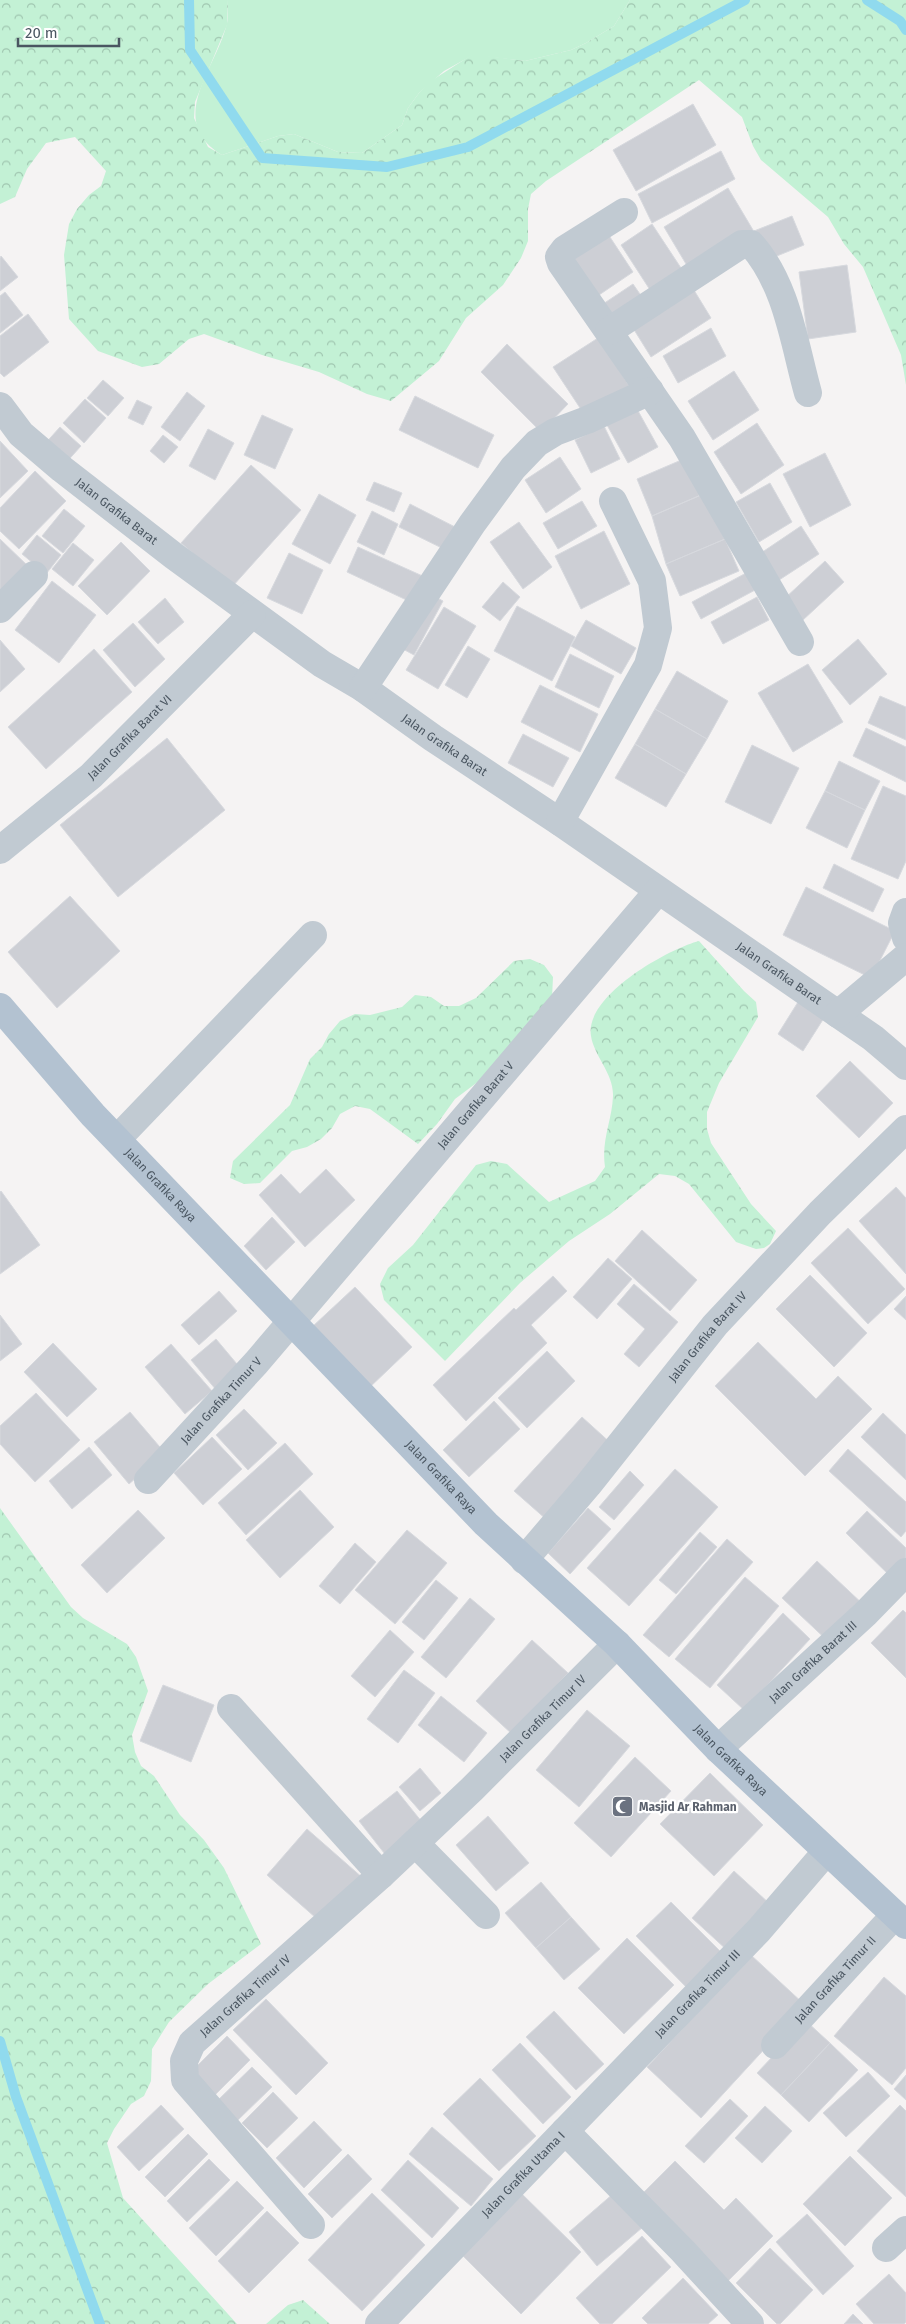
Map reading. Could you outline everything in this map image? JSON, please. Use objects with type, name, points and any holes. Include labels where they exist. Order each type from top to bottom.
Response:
[{"type":"main road","name":"Jalan Grafika Raya","points":[[0,1007],[93,1115],[486,1524],[617,1644],[718,1749],[826,1852],[901,1920]]},
{"type":"street","points":[[624,212],[565,249],[559,257],[561,263],[682,438],[800,642]]},
{"type":"street","points":[[609,331],[742,244],[751,244],[772,272],[781,294],[808,393]]},
{"type":"street","points":[[363,688],[472,524],[513,468],[537,443],[555,432],[650,391]]},
{"type":"street","name":"Jalan Grafika Barat","points":[[0,406],[22,434],[62,468],[174,556],[252,614],[322,664],[363,688],[433,738],[560,822],[873,1038],[906,1066]]},
{"type":"street","points":[[560,822],[648,665],[658,628],[652,581],[613,501]]},
{"type":"street","points":[[0,609],[34,575]]},
{"type":"street","name":"Jalan Grafika Barat VI","points":[[0,850],[91,776],[252,614]]},
{"type":"street","name":"Jalan Grafika Barat V","points":[[292,1320],[658,890]]},
{"type":"street","points":[[906,912],[902,923],[906,938]]},
{"type":"street","points":[[117,1140],[313,934]]},
{"type":"street","points":[[838,1014],[906,957]]},
{"type":"street","name":"Jalan Grafika Barat IV","points":[[524,1560],[588,1485],[715,1325],[820,1213],[906,1129]]},
{"type":"street","name":"Jalan Grafika Timur V","points":[[148,1480],[190,1437],[292,1320]]},
{"type":"street","name":"Jalan Grafika Barat III","points":[[718,1749],[865,1614],[906,1572]]},
{"type":"street","name":"Jalan Grafika Timur IV","points":[[311,2225],[185,2080],[184,2061],[192,2043],[381,1875],[617,1644]]},
{"type":"street","points":[[231,1708],[381,1875]]},
{"type":"street","points":[[415,1843],[486,1915]]},
{"type":"street","name":"Jalan Grafika Timur III","points":[[565,2131],[759,1930],[826,1852]]},
{"type":"street","name":"Jalan Grafika Timur II","points":[[775,2045],[901,1920]]},
{"type":"street","name":"Jalan Grafika Utama I","points":[[379,2324],[565,2131],[683,2251],[750,2324]]},
{"type":"street","points":[[886,2248],[906,2230]]},
{"type":"green space","points":[[0,0],[228,0],[227,25],[195,102],[194,118],[208,147],[222,155],[278,136],[294,134],[338,152],[362,153],[402,125],[408,108],[431,81],[473,54],[525,61],[571,50],[614,26],[630,0],[906,0],[906,385],[901,355],[863,267],[844,244],[828,217],[761,160],[753,146],[742,117],[699,80],[546,181],[531,194],[528,209],[528,241],[521,258],[503,285],[466,318],[439,361],[391,401],[367,394],[319,372],[262,355],[204,334],[189,339],[159,364],[142,367],[98,351],[69,319],[64,255],[69,224],[77,209],[89,195],[101,186],[106,171],[75,137],[46,143],[27,169],[15,197],[0,204]]},
{"type":"green space","points":[[228,0],[630,0],[614,26],[571,50],[525,61],[473,55],[444,71],[419,93],[408,108],[402,125],[362,153],[338,152],[294,134],[278,136],[222,155],[206,142],[197,127],[195,111],[198,95],[226,27]]},
{"type":"green space","points":[[699,941],[756,1002],[758,1017],[719,1083],[707,1112],[707,1129],[711,1143],[751,1204],[776,1231],[770,1244],[764,1248],[756,1249],[736,1242],[689,1184],[675,1176],[659,1174],[610,1214],[569,1241],[520,1283],[445,1361],[384,1300],[380,1284],[388,1268],[413,1245],[476,1165],[491,1161],[507,1164],[549,1202],[595,1181],[605,1167],[604,1148],[613,1096],[610,1080],[591,1036],[592,1021],[601,1005],[614,990],[631,976],[668,954]]},
{"type":"green space","points":[[530,959],[544,965],[553,977],[552,998],[479,1081],[455,1099],[437,1124],[418,1144],[370,1109],[355,1106],[340,1114],[332,1128],[321,1139],[307,1147],[292,1151],[260,1183],[244,1184],[230,1178],[233,1161],[290,1105],[310,1059],[322,1047],[329,1034],[340,1021],[355,1014],[370,1015],[402,1007],[415,995],[431,997],[444,1006],[459,1006],[476,998],[514,961]]},
{"type":"green space","points":[[0,1508],[71,1607],[83,1618],[127,1644],[136,1657],[148,1691],[132,1735],[135,1752],[141,1766],[154,1776],[180,1815],[204,1840],[224,1868],[261,1944],[208,1984],[169,2022],[152,2049],[151,2081],[144,2096],[131,2104],[107,2143],[123,2198],[237,2324],[0,2324]]},
{"type":"green space","points":[[303,2300],[330,2324],[266,2324],[288,2305]]},
{"type":"building","points":[[693,104],[716,145],[636,191],[613,150]]},
{"type":"building","points":[[721,151],[735,179],[652,223],[638,194]]},
{"type":"building","points":[[728,188],[753,230],[689,269],[664,227]]},
{"type":"building","points":[[792,216],[804,245],[767,260],[754,231]]},
{"type":"building","points":[[652,224],[683,271],[652,293],[621,245]]},
{"type":"building","points":[[606,231],[633,272],[596,297],[569,256]]},
{"type":"building","points":[[1,256],[18,277],[0,291],[0,258]]},
{"type":"building","points":[[847,265],[856,332],[808,339],[799,272]]},
{"type":"building","points":[[689,282],[711,318],[651,357],[628,320]]},
{"type":"building","points":[[633,284],[642,297],[612,318],[603,304]]},
{"type":"building","points":[[5,292],[23,315],[0,333],[0,296]]},
{"type":"building","points":[[28,314],[49,342],[4,377],[0,373],[0,336]]},
{"type":"building","points":[[711,328],[726,356],[678,383],[663,356]]},
{"type":"building","points":[[598,338],[630,387],[586,417],[553,367]]},
{"type":"building","points":[[507,344],[568,404],[541,432],[481,372]]},
{"type":"building","points":[[734,371],[759,410],[713,440],[688,401]]},
{"type":"building","points":[[103,380],[124,398],[108,416],[87,398]]},
{"type":"building","points":[[187,392],[205,406],[180,441],[161,427]]},
{"type":"building","points":[[415,396],[494,435],[478,468],[399,430]]},
{"type":"building","points":[[85,399],[106,418],[84,443],[63,423]]},
{"type":"building","points":[[137,400],[152,407],[143,425],[128,418]]},
{"type":"building","points":[[637,409],[658,447],[628,463],[607,425]]},
{"type":"building","points":[[262,415],[293,429],[275,469],[244,455]]},
{"type":"building","points":[[757,423],[784,465],[741,494],[714,452]]},
{"type":"building","points":[[604,426],[620,459],[591,473],[575,440]]},
{"type":"building","points":[[60,427],[81,446],[63,466],[42,447]]},
{"type":"building","points":[[208,429],[234,443],[215,480],[189,466]]},
{"type":"building","points":[[163,435],[178,447],[164,463],[150,451]]},
{"type":"building","points":[[0,441],[28,471],[0,498]]},
{"type":"building","points":[[825,453],[851,505],[810,527],[783,474]]},
{"type":"building","points":[[560,457],[581,489],[546,513],[525,480]]},
{"type":"building","points":[[686,458],[701,495],[652,516],[637,479]]},
{"type":"building","points":[[251,465],[301,510],[232,587],[181,543]]},
{"type":"building","points":[[35,471],[66,501],[19,549],[0,531],[0,508]]},
{"type":"building","points":[[374,482],[402,493],[394,512],[366,500]]},
{"type":"building","points":[[770,483],[792,522],[759,542],[736,502]]},
{"type":"building","points":[[319,494],[356,515],[330,564],[292,544]]},
{"type":"building","points":[[701,495],[725,539],[666,564],[652,516]]},
{"type":"building","points":[[582,501],[597,526],[558,549],[543,523]]},
{"type":"building","points":[[410,504],[461,530],[450,552],[399,527]]},
{"type":"building","points":[[64,509],[85,526],[63,553],[42,536]]},
{"type":"building","points":[[372,511],[398,524],[384,555],[357,542]]},
{"type":"building","points":[[519,522],[552,567],[523,589],[490,542]]},
{"type":"building","points":[[801,526],[819,554],[773,584],[755,557]]},
{"type":"building","points":[[604,531],[630,584],[581,609],[555,556]]},
{"type":"building","points":[[37,535],[61,555],[46,574],[22,554]]},
{"type":"building","points":[[0,539],[29,567],[0,590]]},
{"type":"building","points":[[725,539],[739,571],[680,596],[666,564]]},
{"type":"building","points":[[121,542],[150,571],[107,615],[78,586]]},
{"type":"building","points":[[73,543],[94,560],[73,586],[52,569]]},
{"type":"building","points":[[358,547],[427,578],[415,604],[347,572]]},
{"type":"building","points":[[289,553],[323,570],[302,614],[267,598]]},
{"type":"building","points":[[825,561],[844,582],[803,620],[784,599]]},
{"type":"building","points":[[748,572],[757,589],[701,619],[692,602]]},
{"type":"building","points":[[52,581],[96,615],[59,663],[15,630]]},
{"type":"building","points":[[503,582],[520,597],[500,621],[482,607]]},
{"type":"building","points":[[430,594],[443,601],[414,655],[401,648]]},
{"type":"building","points":[[757,597],[769,620],[723,644],[711,622]]},
{"type":"building","points":[[165,598],[184,622],[158,644],[138,622]]},
{"type":"building","points":[[517,606],[575,637],[552,681],[494,651]]},
{"type":"building","points":[[444,607],[476,626],[438,689],[406,670]]},
{"type":"building","points":[[586,620],[636,648],[621,674],[571,646]]},
{"type":"building","points":[[133,623],[165,659],[135,687],[103,650]]},
{"type":"building","points":[[858,639],[887,674],[850,705],[822,670]]},
{"type":"building","points":[[0,640],[25,669],[0,692]]},
{"type":"building","points":[[468,646],[490,659],[467,698],[445,685]]},
{"type":"building","points":[[94,649],[132,692],[46,769],[8,727]]},
{"type":"building","points":[[570,654],[614,676],[599,708],[555,687]]},
{"type":"building","points":[[808,664],[843,722],[793,752],[758,693]]},
{"type":"building","points":[[677,671],[728,701],[707,739],[655,709]]},
{"type":"building","points":[[540,685],[598,714],[580,752],[521,722]]},
{"type":"building","points":[[880,696],[906,707],[906,740],[868,723]]},
{"type":"building","points":[[655,709],[707,739],[686,774],[635,744]]},
{"type":"building","points":[[866,728],[906,747],[906,782],[853,756]]},
{"type":"building","points":[[523,734],[569,758],[553,787],[508,763]]},
{"type":"building","points":[[167,738],[225,810],[118,897],[60,825]]},
{"type":"building","points":[[635,744],[686,774],[666,807],[615,778]]},
{"type":"building","points":[[752,745],[799,768],[771,824],[725,802]]},
{"type":"building","points":[[839,761],[880,781],[865,810],[825,791]]},
{"type":"building","points":[[883,786],[906,796],[906,861],[898,879],[851,859]]},
{"type":"building","points":[[825,791],[865,810],[847,848],[806,828]]},
{"type":"building","points":[[834,864],[884,889],[873,912],[823,888]]},
{"type":"building","points":[[806,887],[895,931],[871,978],[783,935]]},
{"type":"building","points":[[70,896],[120,951],[57,1008],[8,952]]},
{"type":"building","points":[[798,1002],[824,1018],[803,1051],[778,1034]]},
{"type":"building","points":[[850,1061],[893,1103],[859,1138],[816,1096]]},
{"type":"building","points":[[326,1169],[355,1200],[305,1247],[259,1195],[281,1174],[300,1194]]},
{"type":"building","points":[[896,1187],[906,1198],[906,1274],[859,1221]]},
{"type":"building","points":[[0,1192],[40,1245],[0,1274]]},
{"type":"building","points":[[272,1217],[295,1242],[266,1270],[244,1246]]},
{"type":"building","points":[[848,1228],[905,1289],[868,1324],[811,1263]]},
{"type":"building","points":[[642,1230],[697,1280],[670,1311],[615,1261]]},
{"type":"building","points":[[608,1258],[632,1279],[597,1319],[573,1297]]},
{"type":"building","points":[[810,1275],[867,1333],[834,1367],[776,1309]]},
{"type":"building","points":[[553,1276],[567,1291],[531,1325],[547,1343],[466,1421],[433,1385],[514,1308],[516,1310]]},
{"type":"building","points":[[634,1284],[678,1322],[639,1367],[624,1354],[645,1329],[617,1304]]},
{"type":"building","points":[[355,1287],[412,1347],[369,1388],[312,1327]]},
{"type":"building","points":[[219,1291],[237,1311],[199,1345],[181,1325]]},
{"type":"building","points":[[906,1296],[906,1320],[894,1309]]},
{"type":"building","points":[[0,1315],[22,1344],[0,1361]]},
{"type":"building","points":[[216,1339],[242,1370],[217,1391],[191,1360]]},
{"type":"building","points":[[758,1342],[816,1399],[838,1376],[872,1409],[805,1476],[715,1386]]},
{"type":"building","points":[[53,1343],[97,1389],[67,1417],[24,1372]]},
{"type":"building","points":[[171,1344],[212,1391],[185,1414],[145,1367]]},
{"type":"building","points":[[547,1351],[575,1381],[527,1428],[498,1398]]},
{"type":"building","points":[[36,1393],[80,1440],[35,1482],[0,1444],[0,1426]]},
{"type":"building","points":[[494,1401],[520,1429],[469,1477],[443,1450]]},
{"type":"building","points":[[244,1409],[277,1443],[248,1470],[216,1435]]},
{"type":"building","points":[[130,1412],[165,1453],[129,1484],[94,1442]]},
{"type":"building","points":[[883,1413],[906,1435],[906,1480],[861,1437]]},
{"type":"building","points":[[582,1417],[614,1446],[547,1520],[514,1491]]},
{"type":"building","points":[[212,1437],[242,1469],[203,1505],[174,1473]]},
{"type":"building","points":[[285,1443],[313,1474],[246,1535],[218,1503]]},
{"type":"building","points":[[89,1447],[112,1475],[72,1509],[49,1481]]},
{"type":"building","points":[[848,1449],[906,1502],[906,1531],[901,1537],[829,1471]]},
{"type":"building","points":[[675,1469],[718,1507],[629,1606],[587,1568]]},
{"type":"building","points":[[630,1471],[644,1485],[614,1520],[599,1507]]},
{"type":"building","points":[[300,1490],[334,1527],[280,1578],[246,1540]]},
{"type":"building","points":[[588,1508],[611,1529],[570,1574],[548,1553]]},
{"type":"building","points":[[138,1510],[165,1538],[107,1593],[81,1565]]},
{"type":"building","points":[[867,1511],[906,1548],[906,1564],[892,1578],[846,1533]]},
{"type":"building","points":[[407,1530],[447,1563],[395,1624],[355,1590]]},
{"type":"building","points":[[700,1532],[717,1547],[676,1594],[659,1580]]},
{"type":"building","points":[[727,1539],[753,1562],[669,1657],[643,1635]]},
{"type":"building","points":[[355,1543],[376,1562],[340,1604],[319,1586]]},
{"type":"building","points":[[817,1561],[866,1607],[831,1644],[782,1598]]},
{"type":"building","points":[[745,1577],[779,1606],[710,1688],[675,1659]]},
{"type":"building","points":[[436,1580],[458,1598],[424,1640],[402,1622]]},
{"type":"building","points":[[470,1598],[495,1619],[446,1678],[421,1657]]},
{"type":"building","points":[[903,1610],[906,1613],[906,1678],[871,1643]]},
{"type":"building","points":[[783,1613],[810,1639],[744,1710],[717,1685]]},
{"type":"building","points":[[390,1630],[414,1652],[375,1697],[351,1676]]},
{"type":"building","points":[[532,1640],[568,1673],[512,1734],[476,1701]]},
{"type":"building","points":[[404,1670],[435,1693],[398,1743],[367,1719]]},
{"type":"building","points":[[163,1685],[214,1705],[191,1762],[140,1741]]},
{"type":"building","points":[[441,1696],[487,1733],[464,1762],[418,1725]]},
{"type":"building","points":[[587,1710],[630,1746],[579,1807],[536,1770]]},
{"type":"building","name":"Masjid Ar Rahman","points":[[635,1757],[671,1791],[611,1857],[574,1823]]},
{"type":"building","points":[[420,1768],[441,1793],[420,1811],[399,1787]]},
{"type":"building","points":[[710,1773],[763,1825],[714,1876],[660,1824]]},
{"type":"building","points":[[397,1791],[426,1827],[388,1858],[359,1821]]},
{"type":"building","points":[[488,1816],[529,1863],[496,1891],[456,1845]]},
{"type":"building","points":[[307,1829],[364,1879],[324,1925],[267,1875]]},
{"type":"building","points":[[734,1871],[770,1904],[728,1951],[692,1918]]},
{"type":"building","points":[[541,1882],[571,1917],[536,1948],[505,1913]]},
{"type":"building","points":[[671,1902],[725,1956],[690,1991],[636,1936]]},
{"type":"building","points":[[571,1917],[600,1949],[564,1980],[536,1948]]},
{"type":"building","points":[[627,1938],[674,1985],[624,2034],[578,1988]]},
{"type":"building","points":[[751,1955],[805,2005],[701,2118],[647,2067]]},
{"type":"building","points":[[884,1977],[906,1996],[906,2068],[892,2085],[834,2036]]},
{"type":"building","points":[[266,1999],[328,2063],[296,2095],[233,2030]]},
{"type":"building","points":[[554,2011],[604,2064],[576,2090],[526,2037]]},
{"type":"building","points":[[806,2021],[830,2043],[781,2095],[757,2073]]},
{"type":"building","points":[[227,2036],[250,2060],[214,2096],[191,2072]]},
{"type":"building","points":[[520,2043],[571,2097],[543,2124],[492,2070]]},
{"type":"building","points":[[830,2043],[858,2070],[809,2122],[781,2095]]},
{"type":"building","points":[[252,2067],[272,2087],[237,2121],[217,2101]]},
{"type":"building","points":[[868,2072],[890,2096],[846,2137],[823,2113]]},
{"type":"building","points":[[906,2075],[906,2100],[894,2089]]},
{"type":"building","points":[[480,2078],[536,2136],[499,2171],[443,2114]]},
{"type":"building","points":[[273,2092],[298,2118],[267,2148],[242,2123]]},
{"type":"building","points":[[730,2099],[748,2116],[704,2163],[685,2146]]},
{"type":"building","points":[[161,2105],[184,2129],[139,2171],[117,2147]]},
{"type":"building","points":[[900,2105],[906,2111],[906,2197],[857,2151]]},
{"type":"building","points":[[765,2106],[792,2131],[762,2163],[735,2138]]},
{"type":"building","points":[[314,2121],[342,2150],[304,2188],[276,2158]]},
{"type":"building","points":[[432,2127],[493,2179],[471,2206],[409,2154]]},
{"type":"building","points":[[188,2134],[208,2154],[165,2197],[145,2177]]},
{"type":"building","points":[[348,2154],[372,2179],[332,2218],[308,2194]]},
{"type":"building","points":[[850,2156],[892,2198],[845,2246],[803,2204]]},
{"type":"building","points":[[209,2159],[230,2180],[187,2222],[167,2201]]},
{"type":"building","points":[[408,2160],[459,2208],[432,2238],[381,2190]]},
{"type":"building","points":[[675,2161],[724,2210],[736,2198],[773,2236],[725,2284],[642,2194]]},
{"type":"building","points":[[237,2181],[264,2208],[216,2256],[189,2228]]},
{"type":"building","points":[[519,2191],[581,2252],[521,2314],[459,2252]]},
{"type":"building","points":[[372,2193],[425,2245],[362,2311],[308,2260]]},
{"type":"building","points":[[614,2193],[643,2227],[597,2266],[569,2232]]},
{"type":"building","points":[[267,2211],[299,2243],[249,2293],[218,2261]]},
{"type":"building","points":[[807,2214],[854,2266],[823,2295],[776,2242]]},
{"type":"building","points":[[642,2236],[671,2267],[612,2324],[600,2324],[576,2298]]},
{"type":"building","points":[[770,2248],[813,2290],[780,2324],[777,2324],[736,2283]]},
{"type":"building","points":[[889,2274],[906,2293],[906,2322],[904,2324],[874,2324],[856,2304]]},
{"type":"building","points":[[683,2278],[718,2315],[708,2324],[648,2324],[642,2318]]},
{"type":"building","points":[[853,2314],[863,2324],[844,2324]]},
{"type":"waterway","points":[[189,0],[190,50],[262,158],[387,167],[468,147],[745,0]]},
{"type":"waterway","points":[[867,0],[900,21],[906,30]]},
{"type":"waterway","points":[[0,2041],[16,2097],[100,2324]]},
{"type":"place","name":"Masjid Ar Rahman","points":[[623,1807]]}]
